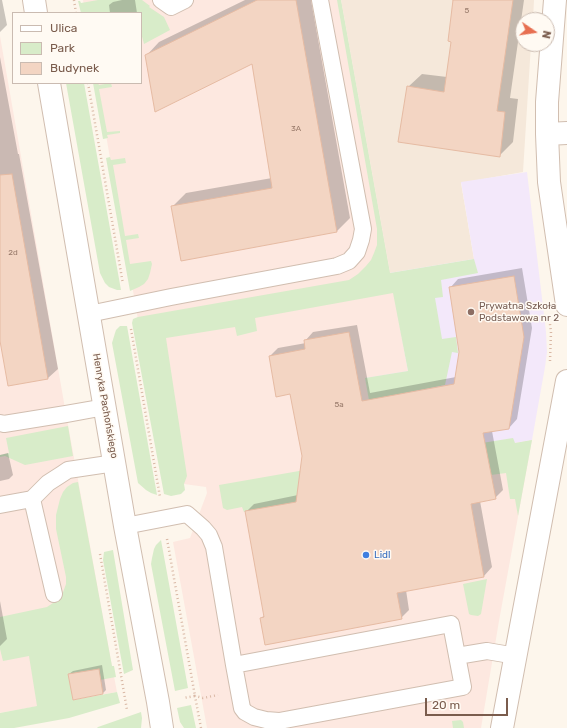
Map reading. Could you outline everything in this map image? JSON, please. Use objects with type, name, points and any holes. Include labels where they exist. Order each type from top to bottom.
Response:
[{"type":"street","points":[[34,0],[36,12]]},
{"type":"street","points":[[556,0],[547,102],[557,134],[549,182],[567,305]]},
{"type":"street","name":"Henryka Pachońskiego","points":[[49,84],[125,526],[162,728]]},
{"type":"street","points":[[502,728],[567,382]]},
{"type":"lane","points":[[161,0],[171,7],[185,0]]},
{"type":"lane","points":[[89,314],[337,266],[348,261],[357,252],[363,229],[320,0]]},
{"type":"lane","points":[[0,423],[4,424],[105,407]]},
{"type":"lane","points":[[0,505],[32,498],[48,483],[68,470],[115,463]]},
{"type":"lane","points":[[32,498],[54,594]]},
{"type":"lane","points":[[125,526],[187,514],[209,535],[214,547],[234,665],[242,708],[245,712],[254,717],[279,721],[463,687],[451,624],[234,665]]},
{"type":"lane","points":[[457,656],[487,650],[516,656]]},
{"type":"path","points":[[74,0],[76,12]]},
{"type":"path","points":[[88,84],[201,728]]},
{"type":"path","points":[[549,317],[551,332],[550,365]]},
{"type":"path","points":[[100,554],[127,710]]},
{"type":"path","points":[[181,698],[195,696]]},
{"type":"shaded area","points":[[83,0],[341,0],[408,371],[381,465],[532,440],[481,728],[207,728],[173,542],[190,538],[207,493],[206,487],[184,484],[167,487],[97,84],[142,84],[142,12],[85,12]]},
{"type":"shaded area","points":[[341,0],[534,0],[533,12],[515,12],[515,52],[530,52],[523,172],[461,183],[474,259],[390,273]]},
{"type":"shaded area","points":[[0,36],[66,414],[117,692],[0,713]]},
{"type":"shaded area","name":"Prywatna Szkoła Podstawowa nr 2","points":[[527,172],[546,332],[547,352],[532,440],[381,466],[365,378],[408,371],[390,273],[474,259],[461,182]]},
{"type":"green space","points":[[98,0],[142,0],[150,6],[149,7],[164,17],[170,30],[144,44],[142,37],[142,12],[81,12],[78,1],[81,3]]},
{"type":"green space","points":[[337,0],[341,0],[390,273],[474,259],[478,273],[441,280],[443,297],[435,298],[442,339],[456,337],[458,353],[452,352],[445,385],[401,394],[409,445],[432,451],[513,438],[515,443],[532,440],[518,516],[515,499],[510,499],[506,473],[491,475],[489,466],[244,512],[242,507],[227,510],[223,508],[219,485],[379,457],[365,378],[408,371],[393,293],[255,318],[257,331],[237,336],[235,327],[166,338],[187,476],[184,484],[185,490],[181,494],[171,496],[164,494],[132,323],[133,319],[349,280],[358,274],[371,260],[377,245],[377,229]]},
{"type":"green space","points":[[66,84],[84,84],[121,290],[109,287],[105,283],[100,273]]},
{"type":"green space","points":[[93,84],[111,84],[112,87],[99,89],[107,132],[120,131],[120,133],[107,135],[108,138],[103,139]]},
{"type":"green space","points":[[110,157],[111,160],[125,158],[126,163],[113,165],[125,236],[138,234],[139,238],[126,240],[130,264],[151,261],[152,264],[148,279],[144,284],[130,291],[106,158]]},
{"type":"green space","points":[[120,326],[127,326],[157,495],[146,490],[138,483],[112,343],[116,330]]},
{"type":"green space","points":[[68,426],[73,456],[25,465],[5,456],[0,457],[0,455],[9,453],[6,438]]},
{"type":"green space","points":[[78,482],[112,666],[114,666],[116,677],[100,680],[98,669],[69,674],[73,700],[117,692],[120,703],[69,718],[14,728],[0,728],[0,713],[37,706],[29,656],[3,661],[0,649],[0,617],[47,607],[59,599],[62,595],[66,584],[66,577],[56,529],[56,515],[63,492],[73,483]]},
{"type":"green space","points":[[161,540],[188,688],[175,691],[151,564],[154,549]]},
{"type":"green space","points":[[113,550],[133,670],[124,674],[103,560],[104,552]]},
{"type":"green space","points":[[487,579],[481,614],[478,616],[471,615],[469,614],[463,584]]},
{"type":"green space","points":[[191,705],[196,728],[184,728],[180,722],[177,708]]},
{"type":"green space","points":[[141,712],[141,728],[97,728],[98,727]]},
{"type":"green space","points":[[461,720],[464,728],[453,728],[452,721]]},
{"type":"building","points":[[257,0],[296,0],[337,232],[181,261],[171,206],[272,188],[252,64],[155,112],[145,55]]},
{"type":"building","points":[[453,0],[513,0],[497,111],[505,112],[500,157],[398,142],[407,86],[444,92],[451,42],[448,41]]},
{"type":"building","points":[[12,174],[48,379],[8,386],[0,341],[0,175]]},
{"type":"building","points":[[514,276],[524,337],[509,429],[483,433],[496,499],[471,504],[484,577],[397,593],[402,619],[265,645],[260,618],[264,617],[245,511],[296,502],[302,456],[290,394],[276,397],[269,356],[305,349],[304,340],[349,332],[362,401],[454,384],[459,352],[449,287]]},
{"type":"building","points":[[99,669],[103,694],[73,700],[68,674]]},
{"type":"place","name":"Prywatna Szkoła Podstawowa nr 2","points":[[471,312]]},
{"type":"place","name":"Lidl","points":[[366,555]]}]
